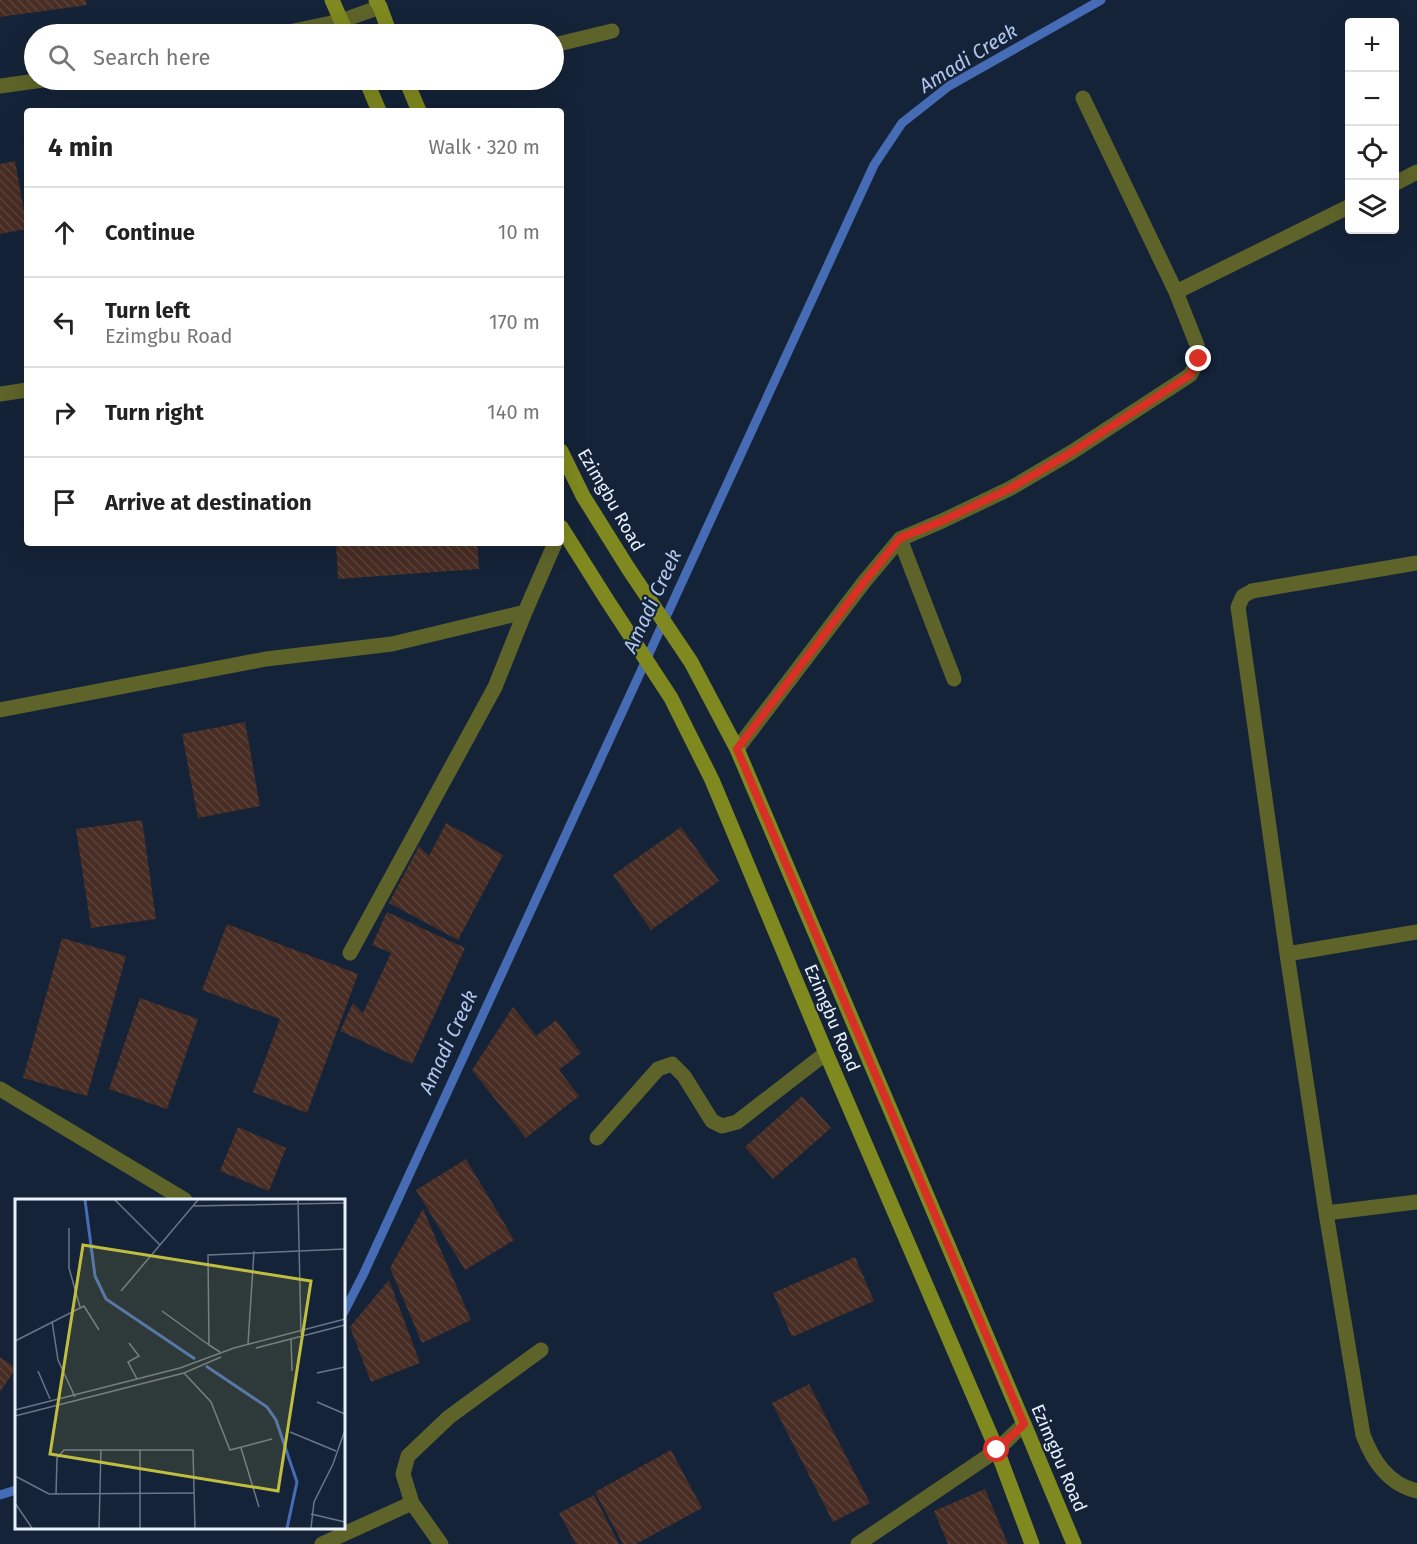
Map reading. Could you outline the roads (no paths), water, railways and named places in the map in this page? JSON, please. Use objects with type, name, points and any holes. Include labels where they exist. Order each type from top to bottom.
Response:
[{"type":"main road","points":[[332,0],[342,24]]},
{"type":"main road","points":[[378,4],[386,24]]},
{"type":"main road","points":[[371,90],[379,108]]},
{"type":"main road","points":[[410,90],[418,108]]},
{"type":"main road","name":"Ezimgbu Road","points":[[564,457],[583,496],[691,662],[737,749],[1074,1544]]},
{"type":"main road","name":"Ezimgbu Road","points":[[564,532],[671,698],[712,780],[826,1053],[997,1450],[1032,1544]]},
{"type":"street","points":[[350,24],[378,4]]},
{"type":"street","points":[[564,43],[612,31]]},
{"type":"street","points":[[0,86],[24,83]]},
{"type":"street","points":[[737,749],[900,538],[1011,488],[1072,452],[1190,375],[1199,359],[1197,345],[1176,292],[1083,98]]},
{"type":"street","points":[[1399,182],[1417,172]]},
{"type":"street","points":[[1176,292],[1345,208]]},
{"type":"street","points":[[0,394],[24,390]]},
{"type":"street","points":[[900,538],[954,679]]},
{"type":"street","points":[[350,954],[495,687],[554,546]]},
{"type":"street","points":[[1417,563],[1252,591],[1243,596],[1238,607],[1326,1214],[1363,1435],[1371,1455],[1386,1474],[1407,1488],[1417,1491]]},
{"type":"street","points":[[0,710],[266,659],[392,644],[525,612]]},
{"type":"street","points":[[1287,954],[1417,932]]},
{"type":"street","points":[[597,1138],[658,1069],[672,1064],[684,1076],[712,1121],[722,1126],[737,1122],[826,1053]]},
{"type":"street","points":[[0,1089],[183,1199]]},
{"type":"street","points":[[1326,1214],[1417,1202]]},
{"type":"street","points":[[441,1544],[412,1503],[403,1474],[408,1456],[449,1417],[541,1350]]},
{"type":"street","points":[[858,1544],[997,1450],[1024,1424]]},
{"type":"street","points":[[322,1544],[412,1503]]},
{"type":"waterway","name":"Amadi Creek","points":[[345,1310],[874,165],[902,123],[949,86],[1101,0]]},
{"type":"waterway","name":"Amadi Creek","points":[[0,1495],[15,1490]]}]
